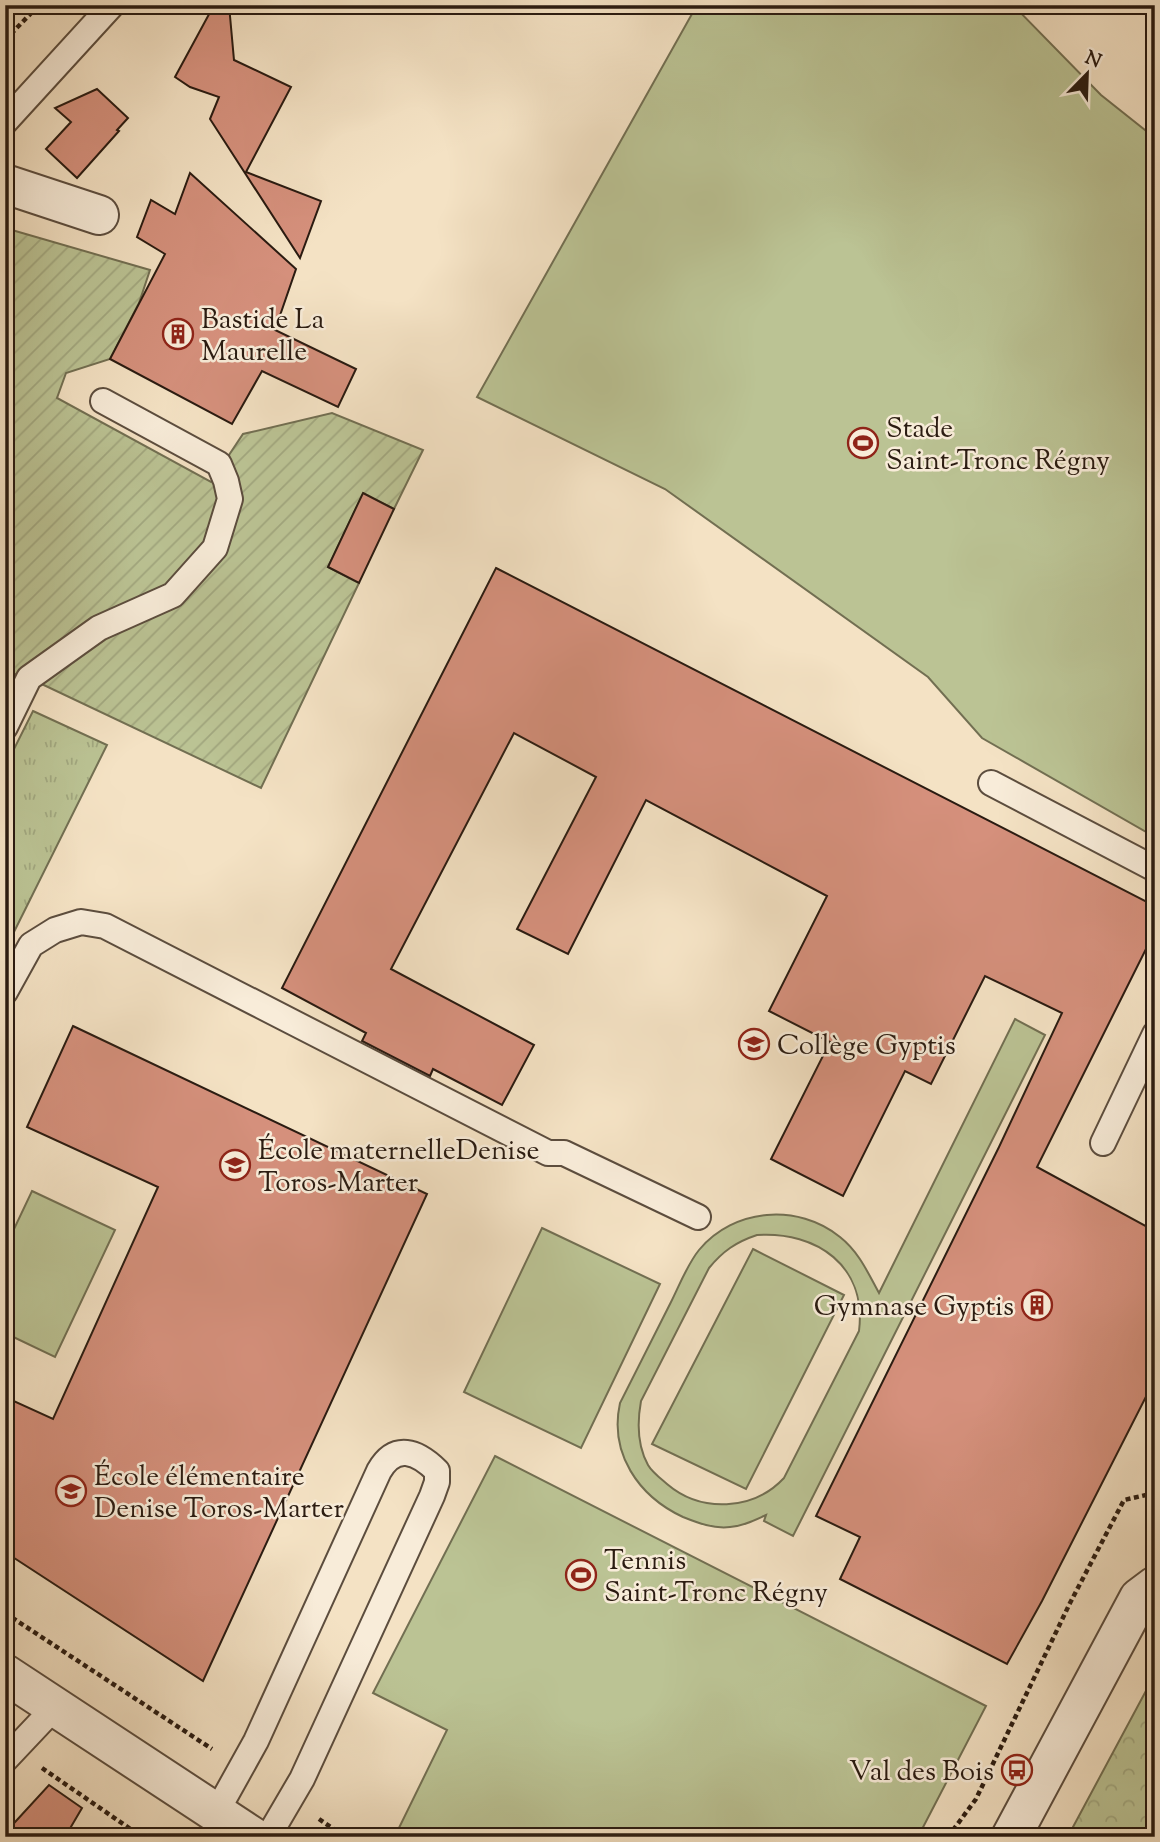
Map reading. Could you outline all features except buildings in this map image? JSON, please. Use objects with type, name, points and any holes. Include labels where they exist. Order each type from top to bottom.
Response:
[{"type":"street","points":[[5,184],[99,215]]},
{"type":"street","points":[[1016,1835],[1139,1598],[1155,1586]]},
{"type":"street","points":[[5,1674],[253,1837]]},
{"type":"lane","points":[[5,122],[113,5]]},
{"type":"lane","points":[[5,727],[29,678],[99,628],[173,595],[215,548],[230,499],[219,464],[103,401]]},
{"type":"lane","points":[[991,783],[1155,869]]},
{"type":"lane","points":[[5,992],[31,945],[55,930],[81,922],[106,926],[548,1153],[564,1153],[698,1217]]},
{"type":"lane","points":[[1103,1143],[1155,1034]]},
{"type":"lane","points":[[216,1813],[256,1741],[386,1458],[395,1453],[409,1453],[428,1462],[437,1471],[437,1482],[432,1496],[302,1779],[268,1837]]},
{"type":"lane","points":[[10,1755],[55,1707]]},
{"type":"path","points":[[5,40],[39,5]]},
{"type":"path","points":[[948,1837],[976,1800],[1070,1603],[1124,1500],[1155,1493]]},
{"type":"path","points":[[5,1613],[241,1768]]},
{"type":"path","points":[[10,1755],[142,1837]]},
{"type":"path","points":[[290,1800],[345,1837]]},
{"type":"green space","name":"Stade Saint-Tronc Régny","points":[[697,5],[1013,5],[1101,95],[1155,138],[1155,837],[982,738],[928,677],[665,489],[477,397]]},
{"type":"green space","points":[[5,228],[150,270],[139,303],[110,359],[66,373],[57,398],[211,482],[243,434],[332,413],[423,450],[394,509],[363,494],[328,567],[359,583],[261,788],[29,678],[5,671]]},
{"type":"green space","points":[[33,711],[107,745],[5,950],[5,767]]},
{"type":"green space","points":[[1015,1019],[1045,1035],[793,1536],[764,1521],[766,1515],[735,1526],[718,1527],[700,1523],[667,1508],[640,1485],[623,1456],[619,1439],[620,1403],[687,1268],[713,1236],[748,1218],[786,1215],[805,1219],[823,1226],[853,1249],[879,1293]],"holes":[[[757,1235],[779,1235],[818,1246],[846,1271],[855,1288],[859,1308],[859,1331],[784,1478],[771,1489],[742,1502],[711,1504],[695,1500],[667,1484],[648,1465],[639,1434],[641,1401],[709,1268],[730,1248],[743,1241]]]},
{"type":"green space","points":[[32,1191],[115,1230],[55,1357],[5,1333],[5,1248]]},
{"type":"green space","points":[[542,1228],[660,1284],[581,1448],[464,1392]]},
{"type":"green space","points":[[753,1249],[844,1295],[746,1489],[652,1444]]},
{"type":"green space","name":"Tennis Saint-Tronc Régny","points":[[495,1456],[986,1706],[919,1835],[395,1836],[447,1730],[373,1693]]},
{"type":"green space","points":[[1155,1674],[1155,1837],[1074,1837],[1073,1827]]},
{"type":"place","name":"Bastide La Maurelle","points":[[178,334]]},
{"type":"place","name":"Stade Saint-Tronc Régny","points":[[863,443]]},
{"type":"place","name":"Collège Gyptis","points":[[754,1044]]},
{"type":"place","name":"École maternelleDenise Toros-Marter","points":[[235,1165]]},
{"type":"place","name":"Gymnase Gyptis","points":[[1037,1305]]},
{"type":"place","name":"École élémentaire Denise Toros-Marter","points":[[71,1491]]},
{"type":"place","name":"Tennis Saint-Tronc Régny","points":[[581,1575]]},
{"type":"place","name":"Val des Bois","points":[[1017,1770]]}]
